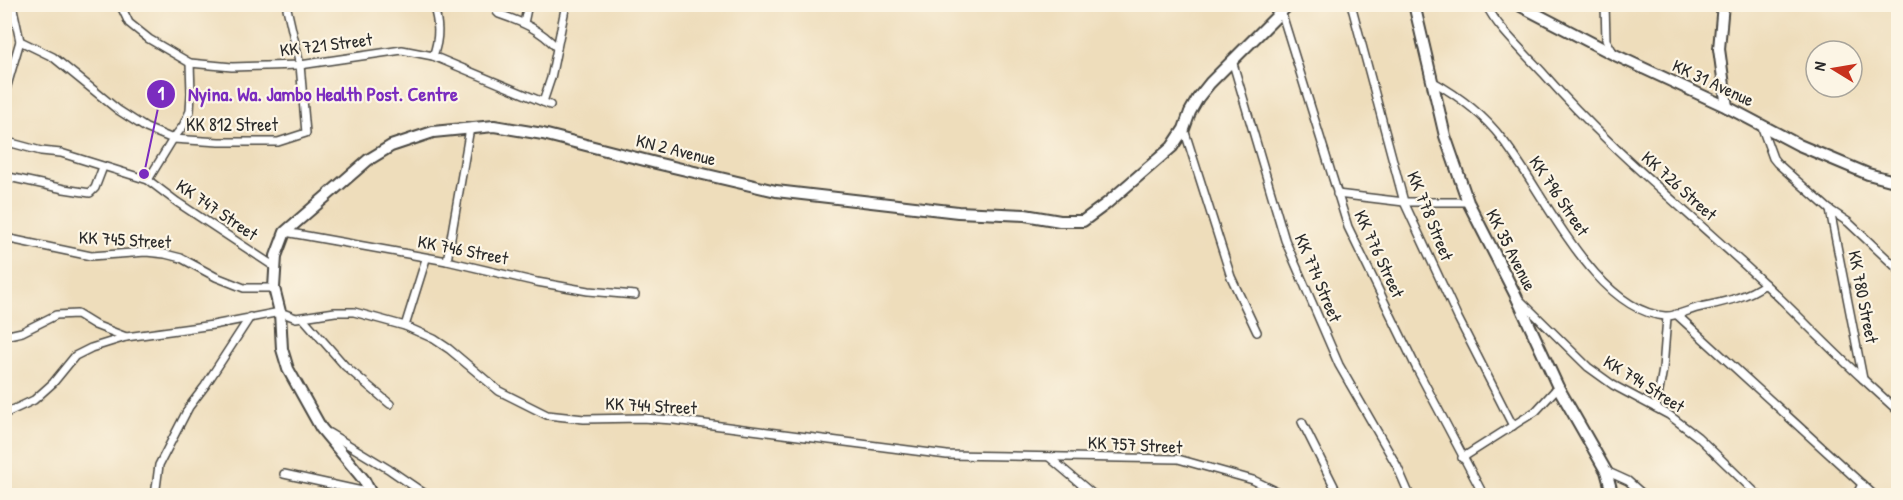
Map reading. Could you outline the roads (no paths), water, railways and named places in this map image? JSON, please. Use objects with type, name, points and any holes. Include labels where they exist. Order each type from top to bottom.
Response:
[{"type":"street","points":[[4,96],[20,41],[12,4]]},
{"type":"street","name":"KK 721 Street","points":[[120,4],[129,23],[149,39],[190,63],[232,67],[300,65],[402,50],[434,57],[546,104],[557,48]]},
{"type":"street","name":"KK 812 Street","points":[[20,41],[53,57],[118,110],[146,128],[173,139],[278,142],[306,134],[300,65],[286,4]]},
{"type":"street","points":[[433,4],[439,22],[434,57]]},
{"type":"street","points":[[498,4],[496,12],[524,23],[547,37],[557,48]]},
{"type":"street","points":[[524,23],[528,4]]},
{"type":"street","points":[[557,48],[566,4]]},
{"type":"street","name":"KK 778 Street","points":[[1351,4],[1404,202],[1458,318],[1513,426]]},
{"type":"street","name":"KK 35 Avenue","points":[[1414,4],[1446,136],[1468,201],[1516,296],[1558,387],[1606,471],[1613,495]]},
{"type":"street","name":"KK 726 Street","points":[[1486,4],[1508,34],[1579,115],[1765,284],[1863,379]]},
{"type":"street","name":"KK 31 Avenue","points":[[1517,4],[1799,145],[1868,174],[1899,182]]},
{"type":"street","points":[[1605,4],[1606,40],[1615,55]]},
{"type":"street","points":[[1723,4],[1719,49],[1727,107]]},
{"type":"street","name":"KN 2 Avenue","points":[[285,232],[368,160],[391,146],[433,132],[494,126],[543,134],[777,191],[958,212],[1026,215],[1060,221],[1083,222],[1172,147],[1184,129],[1198,98],[1232,60],[1285,8]]},
{"type":"street","name":"KK 776 Street","points":[[1285,8],[1348,227],[1462,458],[1484,495]]},
{"type":"street","name":"KK 774 Street","points":[[1232,60],[1289,250],[1339,365],[1397,466],[1410,495]]},
{"type":"street","points":[[148,180],[183,126],[190,111],[190,63]]},
{"type":"street","name":"KK 796 Street","points":[[1432,81],[1459,97],[1503,139],[1580,254],[1612,290],[1634,307],[1667,317]]},
{"type":"street","points":[[1761,125],[1773,158],[1899,269]]},
{"type":"street","points":[[447,261],[470,128]]},
{"type":"street","points":[[1184,129],[1231,277],[1257,332]]},
{"type":"street","name":"KK 747 Street","points":[[4,141],[41,151],[61,153],[148,180],[275,267]]},
{"type":"street","points":[[4,176],[90,193],[95,188],[103,167]]},
{"type":"street","points":[[1337,194],[1404,202],[1468,201]]},
{"type":"street","name":"KK 780 Street","points":[[1830,210],[1863,379]]},
{"type":"street","points":[[285,232],[277,249],[274,288],[280,312],[282,349],[288,369],[321,428],[354,465],[371,494]]},
{"type":"street","name":"KK 746 Street","points":[[285,232],[447,261],[537,282],[588,291],[635,295]]},
{"type":"street","name":"KK 745 Street","points":[[4,240],[10,238],[91,256],[147,252],[165,254],[181,258],[216,277],[244,288],[274,288]]},
{"type":"street","points":[[405,326],[426,259]]},
{"type":"street","points":[[1656,408],[1663,369],[1667,317],[1755,292],[1765,284]]},
{"type":"street","name":"KK 794 Street","points":[[1516,296],[1588,367],[1613,385],[1669,415],[1698,437],[1760,495]]},
{"type":"street","points":[[4,414],[34,400],[53,383],[75,356],[92,348],[126,337],[213,325],[280,312]]},
{"type":"street","name":"KK 744 Street","points":[[280,312],[303,318],[335,312],[354,312],[405,326],[434,339],[449,349],[498,391],[547,415],[584,419],[674,420],[947,455],[1049,457]]},
{"type":"street","points":[[4,336],[22,332],[56,315],[77,314],[96,325],[126,337]]},
{"type":"street","points":[[1676,314],[1875,495]]},
{"type":"street","points":[[155,495],[159,465],[189,407],[250,317]]},
{"type":"street","points":[[303,318],[345,366],[390,404]]},
{"type":"street","points":[[1863,379],[1899,411]]},
{"type":"street","points":[[1462,458],[1536,411],[1558,387]]},
{"type":"street","points":[[1302,422],[1339,495]]},
{"type":"street","points":[[321,428],[428,495]]},
{"type":"street","points":[[1049,457],[1095,495]]},
{"type":"street","name":"KK 757 Street","points":[[1049,457],[1178,459],[1253,480],[1286,495]]},
{"type":"street","points":[[1606,471],[1628,481],[1645,495]]},
{"type":"street","points":[[284,474],[371,494]]},
{"type":"street","points":[[1856,495],[1863,484]]},
{"type":"place","name":"Nyina. Wa. Jambo Health Post. Centre","points":[[144,174]]}]
